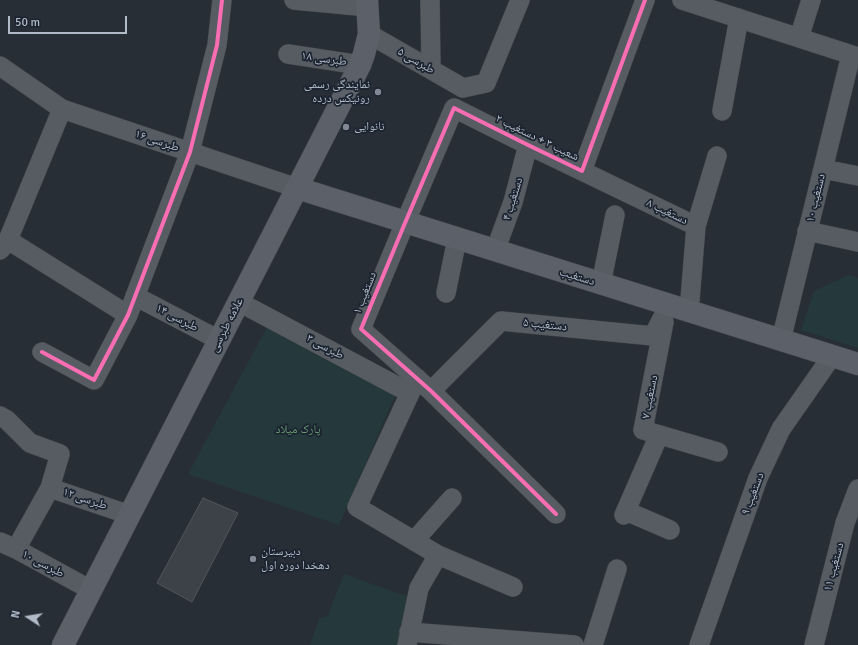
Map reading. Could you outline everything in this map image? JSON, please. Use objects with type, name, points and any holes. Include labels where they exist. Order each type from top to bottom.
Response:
[{"type":"main road","name":"علامه طبرسی","points":[[63,645],[360,65],[369,34],[368,3]]},
{"type":"main road","name":"دستغیب","points":[[297,188],[601,284],[667,308],[689,312],[858,364]]},
{"type":"street","points":[[42,352],[94,380],[128,315],[190,152],[217,45],[222,0]]},
{"type":"street","points":[[294,0],[368,3]]},
{"type":"street","points":[[430,0],[431,69]]},
{"type":"street","points":[[405,223],[463,88],[486,83],[520,0]]},
{"type":"street","name":"شعیب ۳ + دستغیب ۲","points":[[454,108],[582,171],[645,0]]},
{"type":"street","points":[[682,0],[854,56]]},
{"type":"street","points":[[799,38],[811,0]]},
{"type":"street","points":[[722,111],[738,18]]},
{"type":"street","name":"طبرسی ۵","points":[[369,34],[463,88]]},
{"type":"street","name":"طبرسی ۱۸","points":[[288,54],[360,65]]},
{"type":"street","name":"دستغیب ۱۰","points":[[781,340],[823,168],[854,56]]},
{"type":"street","name":"طبرسی ۱۶","points":[[0,66],[62,109],[297,188]]},
{"type":"street","points":[[62,109],[4,245],[128,315]]},
{"type":"street","name":"دستغیب ۴","points":[[495,251],[513,202],[528,145]]},
{"type":"street","points":[[696,226],[717,156]]},
{"type":"street","points":[[823,168],[858,176]]},
{"type":"street","name":"دستغیب ۸","points":[[582,171],[696,226],[689,312]]},
{"type":"street","points":[[601,284],[615,215]]},
{"type":"street","name":"دستغیب ۱","points":[[405,223],[361,329],[414,385],[431,391],[556,514]]},
{"type":"street","points":[[807,231],[858,242]]},
{"type":"street","points":[[446,293],[457,239]]},
{"type":"street","name":"طبرسی ۱۴","points":[[135,296],[219,340]]},
{"type":"street","name":"طبرسی ۳","points":[[239,302],[414,385]]},
{"type":"street","name":"دستغیب ۵","points":[[431,391],[501,321],[653,336],[667,308]]},
{"type":"street","name":"دستغیب ۷","points":[[667,308],[643,430],[718,452]]},
{"type":"street","name":"دستغیب ۹","points":[[699,645],[758,478],[782,429],[832,356]]},
{"type":"street","points":[[414,385],[357,508],[438,556],[513,587]]},
{"type":"street","name":"طبرسی ۱۲","points":[[0,416],[7,420],[30,443],[60,454],[50,488],[130,515]]},
{"type":"street","points":[[659,435],[625,513],[670,530]]},
{"type":"street","name":"طبرسی ۱۰","points":[[50,488],[8,546],[91,590]]},
{"type":"street","name":"دستغیب ۱۱","points":[[814,645],[846,523],[858,489]]},
{"type":"street","points":[[414,541],[452,498]]},
{"type":"street","points":[[438,556],[419,588],[408,638],[569,645]]},
{"type":"street","points":[[593,645],[617,569]]},
{"type":"green space","points":[[848,275],[858,278],[858,348],[801,330],[814,291]]},
{"type":"green space","name":"پارک میلاد","points":[[274,314],[401,382],[339,525],[188,474]]},
{"type":"green space","points":[[344,574],[417,600],[410,645],[310,645],[319,619],[328,615]]},
{"type":"building","points":[[203,498],[238,513],[192,602],[157,583]]},
{"type":"cycle path","points":[[42,352],[94,380],[128,315],[190,152],[217,45],[222,0]]},
{"type":"cycle path","points":[[556,514],[431,391],[361,329],[454,108],[582,171],[645,0]]},
{"type":"place","name":"نمایندگی رسمی رونیکس درده","points":[[378,92]]},
{"type":"place","name":"نانوایی","points":[[346,127]]},
{"type":"place","name":"دبیرستان دهخدا دوره اول","points":[[253,559]]}]
